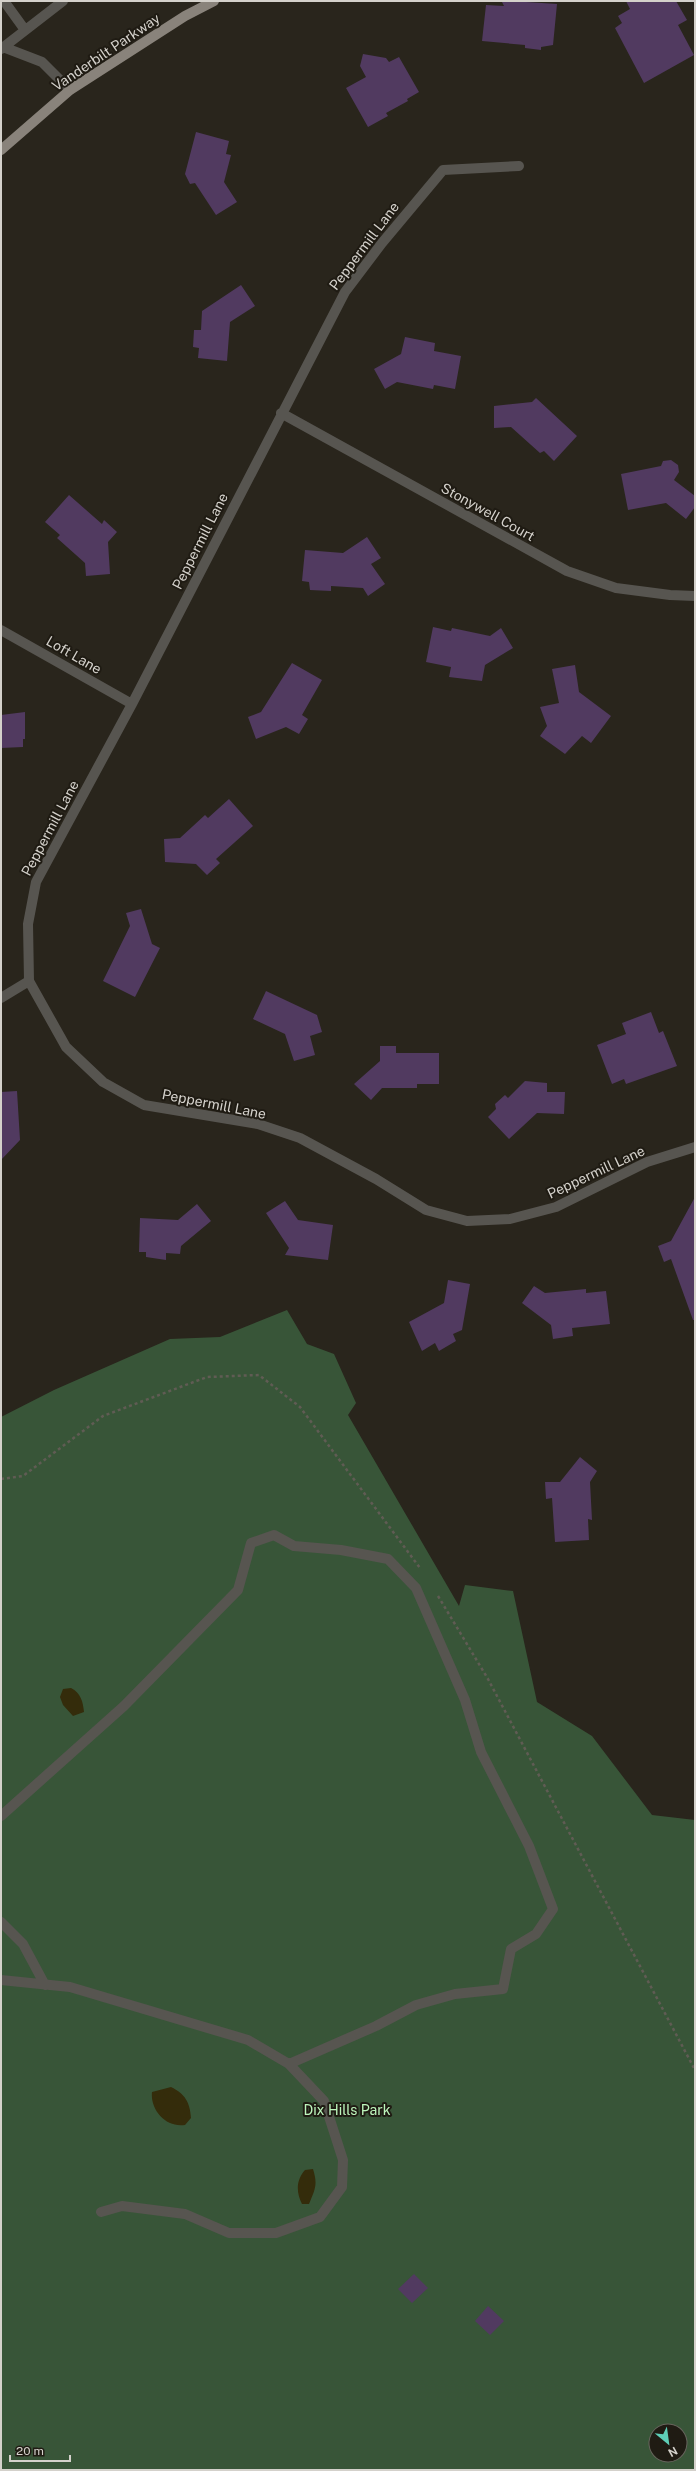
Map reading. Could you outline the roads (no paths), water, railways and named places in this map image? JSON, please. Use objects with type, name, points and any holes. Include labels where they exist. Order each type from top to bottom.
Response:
[{"type":"main road","name":"Vanderbilt Parkway","points":[[1,150],[70,90],[185,16],[214,1]]},
{"type":"street","points":[[4,1],[25,30]]},
{"type":"street","points":[[2,48],[63,1]]},
{"type":"street","points":[[2,48],[42,62],[70,90]]},
{"type":"street","name":"Peppermill Lane","points":[[519,166],[443,170],[382,243],[345,292],[132,704],[36,882],[28,924],[29,981],[66,1047],[102,1082],[144,1105],[258,1124],[300,1138],[376,1179],[426,1210],[467,1221],[510,1219],[556,1207],[647,1162],[695,1147]]},
{"type":"street","name":"Stonywell Court","points":[[281,414],[567,571],[616,588],[670,595],[695,596]]},
{"type":"street","name":"Loft Lane","points":[[1,630],[132,704]]},
{"type":"street","points":[[1,998],[29,981]]},
{"type":"street","points":[[1,1816],[124,1706],[238,1590],[251,1543],[274,1535],[294,1546],[341,1550],[388,1559],[416,1588],[465,1700],[481,1752],[529,1846],[552,1909],[536,1934],[511,1949],[503,1989],[456,1994],[416,2005],[376,2026],[289,2064]]},
{"type":"street","points":[[1,1922],[23,1944],[45,1985]]},
{"type":"street","points":[[1,1980],[70,1987],[248,2040],[289,2064],[324,2101],[343,2160],[342,2187],[320,2217],[276,2232],[229,2233],[185,2214],[122,2206],[101,2212]]},
{"type":"park label","name":"Dix Hills Park","points":[[347,2110]]}]
